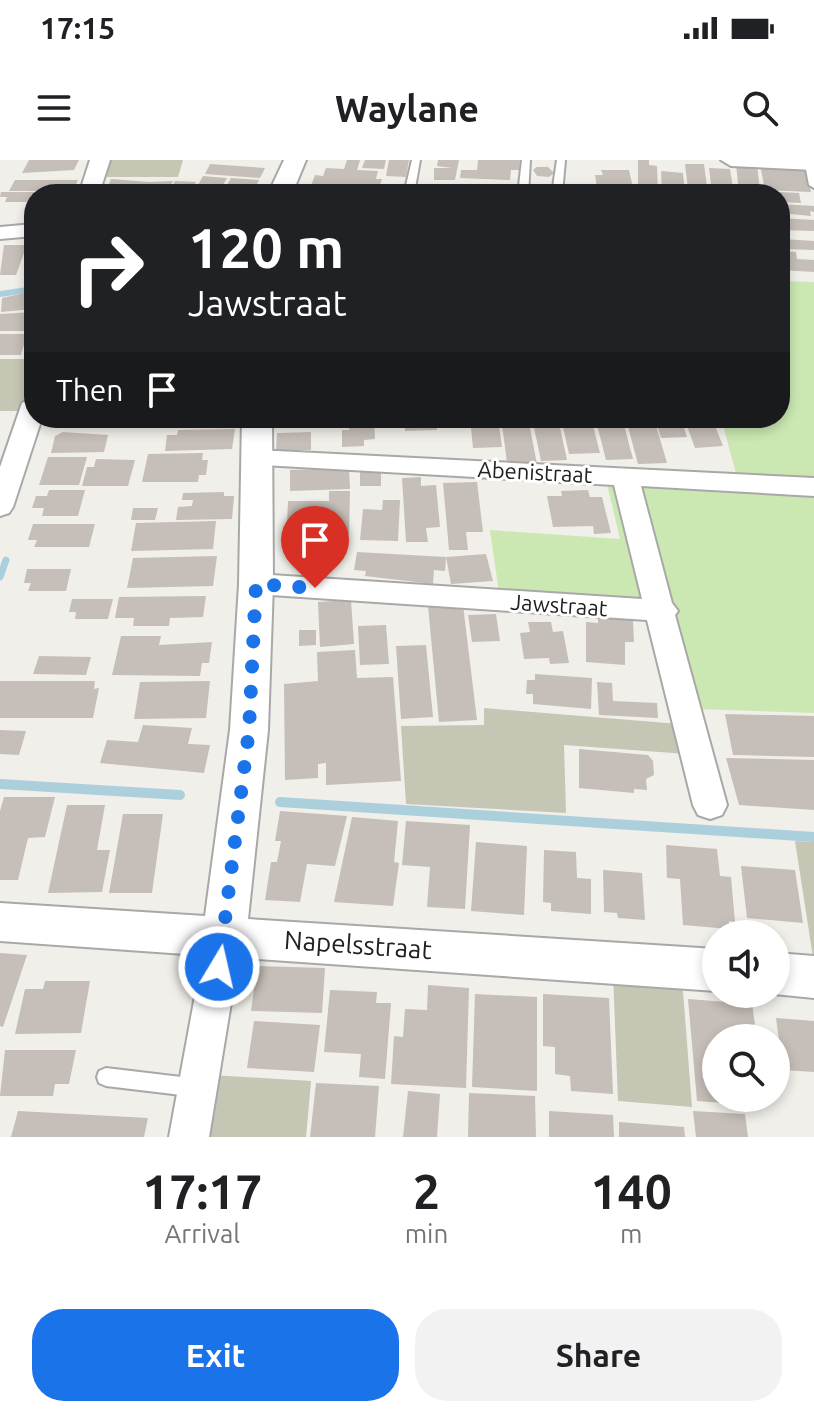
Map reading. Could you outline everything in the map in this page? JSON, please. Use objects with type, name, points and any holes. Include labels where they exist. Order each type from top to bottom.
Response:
[{"type":"street","points":[[92,184],[100,160]]},
{"type":"street","points":[[284,184],[295,160]]},
{"type":"street","points":[[731,160],[812,164]]},
{"type":"street","points":[[0,233],[24,231]]},
{"type":"street","points":[[0,507],[26,428]]},
{"type":"street","points":[[189,1137],[224,936],[249,730],[256,584],[257,428]]},
{"type":"street","name":"Abenistraat","points":[[256,458],[814,487]]},
{"type":"street","points":[[625,477],[663,611],[710,805]]},
{"type":"street","name":"Jawstraat","points":[[256,584],[663,611]]},
{"type":"street","name":"Napelsstraat","points":[[0,922],[702,969]]},
{"type":"street","points":[[790,975],[814,977]]},
{"type":"lane","points":[[411,184],[416,160]]},
{"type":"lane","points":[[524,184],[526,160]]},
{"type":"lane","points":[[558,184],[561,160]]},
{"type":"lane","points":[[812,164],[814,185]]},
{"type":"lane","points":[[106,1077],[198,1088]]},
{"type":"shaded area","points":[[108,160],[183,160],[178,177],[102,177]]},
{"type":"shaded area","points":[[0,359],[24,359],[24,411],[0,411]]},
{"type":"shaded area","points":[[484,708],[679,724],[687,754],[564,745],[566,813],[406,804],[401,726],[484,725]]},
{"type":"shaded area","points":[[795,841],[814,842],[814,964]]},
{"type":"shaded area","points":[[613,974],[682,979],[692,1107],[618,1101]]},
{"type":"shaded area","points":[[210,1075],[311,1081],[306,1137],[200,1137]]},
{"type":"green space","points":[[790,281],[814,282],[814,480],[737,477],[724,428],[790,428]]},
{"type":"green space","points":[[606,480],[814,490],[814,713],[695,709],[665,602],[499,593],[490,530],[620,539]]},
{"type":"building","points":[[29,160],[79,160],[74,170],[22,173]]},
{"type":"building","points":[[347,160],[360,160],[357,170],[378,171],[376,179],[382,179],[380,184],[312,184],[315,175],[323,176],[326,168],[344,169]]},
{"type":"building","points":[[365,160],[386,160],[384,169],[362,168]]},
{"type":"building","points":[[389,160],[409,160],[406,177],[386,176]]},
{"type":"building","points":[[438,160],[459,160],[455,180],[434,180],[434,168],[452,168],[437,166]]},
{"type":"building","points":[[478,160],[520,160],[519,170],[511,170],[510,180],[460,178],[461,170],[477,170]]},
{"type":"building","points":[[638,160],[649,160],[649,165],[657,166],[658,184],[638,184]]},
{"type":"building","points":[[210,164],[265,168],[260,178],[205,174]]},
{"type":"building","points":[[685,164],[704,164],[707,184],[687,184]]},
{"type":"building","points":[[736,164],[757,165],[759,184],[738,184]]},
{"type":"building","points":[[760,165],[805,167],[811,192],[790,191],[790,184],[764,184]]},
{"type":"building","points":[[548,167],[554,173],[549,177],[537,176],[533,170]]},
{"type":"building","points":[[709,168],[730,169],[732,184],[711,184]]},
{"type":"building","points":[[601,170],[629,170],[632,184],[596,184],[595,175],[603,175]]},
{"type":"building","points":[[661,171],[683,173],[684,184],[662,184]]},
{"type":"building","points":[[203,176],[227,178],[224,184],[199,184]]},
{"type":"building","points":[[231,178],[259,180],[257,184],[228,184]]},
{"type":"building","points":[[111,179],[173,181],[171,184],[109,184]]},
{"type":"building","points":[[15,180],[78,180],[76,184],[24,184],[24,191],[9,191]]},
{"type":"building","points":[[175,181],[196,182],[195,184],[173,184]]},
{"type":"building","points":[[1,192],[24,192],[24,202],[5,202],[7,197],[0,197]]},
{"type":"building","points":[[790,193],[799,193],[801,203],[790,202]]},
{"type":"building","points":[[790,205],[814,206],[811,216],[790,214]]},
{"type":"building","points":[[790,219],[814,220],[814,231],[790,230]]},
{"type":"building","points":[[790,239],[814,241],[814,250],[790,249]]},
{"type":"building","points":[[4,245],[24,245],[16,275],[0,275]]},
{"type":"building","points":[[790,252],[796,252],[797,259],[814,260],[814,272],[790,271]]},
{"type":"building","points":[[24,293],[24,310],[1,312],[2,298]]},
{"type":"building","points":[[24,312],[24,331],[0,331],[0,314]]},
{"type":"building","points":[[0,334],[24,334],[21,355],[0,355]]},
{"type":"building","points":[[374,428],[375,439],[364,440],[364,446],[342,447],[342,430]]},
{"type":"building","points":[[405,428],[437,430],[405,431]]},
{"type":"building","points":[[471,428],[499,428],[502,447],[473,448]]},
{"type":"building","points":[[502,428],[530,428],[537,464],[507,462]]},
{"type":"building","points":[[534,428],[560,428],[567,460],[541,461]]},
{"type":"building","points":[[563,428],[594,428],[600,453],[569,454]]},
{"type":"building","points":[[598,428],[625,428],[633,459],[606,460]]},
{"type":"building","points":[[628,428],[657,428],[667,463],[638,464]]},
{"type":"building","points":[[658,428],[684,428],[687,437],[661,438]]},
{"type":"building","points":[[688,428],[716,428],[723,446],[695,448]]},
{"type":"building","points":[[235,429],[232,449],[165,451],[167,435],[177,435],[178,430]]},
{"type":"building","points":[[63,432],[108,435],[104,452],[51,453],[55,436]]},
{"type":"building","points":[[311,432],[311,450],[276,451],[277,433]]},
{"type":"building","points":[[203,453],[202,460],[208,460],[206,475],[199,475],[198,482],[142,482],[148,454]]},
{"type":"building","points":[[48,457],[87,457],[79,485],[39,485]]},
{"type":"building","points":[[96,459],[135,460],[128,486],[82,486],[87,467],[94,467]]},
{"type":"building","points":[[349,468],[350,489],[290,491],[290,470]]},
{"type":"building","points":[[381,470],[381,486],[360,486],[360,471]]},
{"type":"building","points":[[421,477],[421,486],[436,485],[440,527],[426,528],[428,542],[406,542],[402,478]]},
{"type":"building","points":[[477,482],[483,532],[466,532],[468,550],[449,550],[443,483]]},
{"type":"building","points":[[49,490],[85,490],[78,516],[42,516],[44,508],[32,508],[36,496],[47,496]]},
{"type":"building","points":[[588,490],[590,497],[602,497],[611,533],[594,534],[593,526],[553,527],[547,496],[562,496],[561,491]]},
{"type":"building","points":[[329,491],[350,491],[349,534],[295,534],[296,523],[287,523],[288,501],[329,501]]},
{"type":"building","points":[[224,492],[224,496],[234,496],[232,519],[176,520],[178,507],[192,506],[193,500],[182,500],[183,493]]},
{"type":"building","points":[[383,500],[400,500],[398,541],[360,540],[363,509],[382,510]]},
{"type":"building","points":[[133,508],[158,508],[155,520],[131,520]]},
{"type":"building","points":[[216,521],[213,549],[131,551],[136,523]]},
{"type":"building","points":[[33,524],[95,524],[89,547],[34,547],[37,540],[28,540]]},
{"type":"building","points":[[357,552],[446,557],[445,571],[434,570],[433,584],[365,576],[366,571],[354,570]]},
{"type":"building","points":[[486,554],[493,581],[451,584],[446,557]]},
{"type":"building","points":[[217,556],[213,586],[127,588],[133,558]]},
{"type":"building","points":[[27,569],[71,569],[66,591],[28,591],[31,583],[24,583]]},
{"type":"building","points":[[206,596],[203,617],[170,618],[169,626],[133,626],[134,618],[115,618],[119,597]]},
{"type":"building","points":[[72,599],[113,599],[108,619],[75,619],[76,612],[69,612]]},
{"type":"building","points":[[351,600],[354,644],[320,647],[318,602]]},
{"type":"building","points":[[463,605],[477,720],[439,722],[428,606]]},
{"type":"building","points":[[496,614],[500,641],[472,642],[468,615]]},
{"type":"building","points":[[598,617],[633,620],[634,642],[625,642],[625,665],[586,662],[586,622],[598,623]]},
{"type":"building","points":[[528,622],[551,622],[553,632],[563,631],[569,663],[550,664],[549,658],[524,659],[520,633],[530,632]]},
{"type":"building","points":[[386,625],[389,664],[360,665],[358,626]]},
{"type":"building","points":[[299,630],[316,630],[316,645],[299,646]]},
{"type":"building","points":[[121,636],[161,636],[159,645],[212,642],[209,663],[202,663],[200,676],[112,675]]},
{"type":"building","points":[[426,645],[433,717],[401,719],[396,646]]},
{"type":"building","points":[[355,650],[357,678],[393,677],[401,781],[326,785],[326,763],[318,764],[318,778],[285,780],[284,684],[318,681],[317,652]]},
{"type":"building","points":[[39,656],[91,657],[86,675],[33,674]]},
{"type":"building","points":[[535,674],[592,678],[591,709],[533,704],[533,694],[526,694],[527,680],[535,680]]},
{"type":"building","points":[[0,681],[95,681],[94,689],[99,688],[93,718],[0,718]]},
{"type":"building","points":[[210,681],[206,718],[134,719],[140,682]]},
{"type":"building","points":[[597,682],[612,683],[613,701],[657,703],[658,718],[599,715]]},
{"type":"building","points":[[725,714],[814,716],[814,757],[733,755]]},
{"type":"building","points":[[143,725],[192,728],[188,744],[210,745],[204,773],[100,763],[107,740],[138,742]]},
{"type":"building","points":[[0,730],[26,731],[19,755],[0,754]]},
{"type":"building","points":[[579,749],[648,755],[653,761],[654,775],[646,779],[647,790],[634,789],[634,793],[579,788]]},
{"type":"building","points":[[726,758],[814,760],[814,810],[739,805]]},
{"type":"building","points":[[4,797],[55,797],[45,837],[28,838],[18,880],[0,880],[0,811]]},
{"type":"building","points":[[67,805],[105,805],[97,850],[110,850],[102,892],[48,893]]},
{"type":"building","points":[[280,811],[347,816],[335,866],[307,864],[300,902],[265,900],[271,862],[277,862],[281,841],[275,841]]},
{"type":"building","points":[[123,814],[163,814],[152,893],[109,893]]},
{"type":"building","points":[[352,817],[398,821],[394,862],[399,863],[393,906],[334,902]]},
{"type":"building","points":[[406,821],[470,825],[465,909],[427,907],[430,867],[402,865]]},
{"type":"building","points":[[476,842],[527,846],[524,915],[471,911]]},
{"type":"building","points":[[666,845],[717,849],[720,876],[731,877],[735,920],[702,920],[702,927],[683,925],[680,879],[667,878]]},
{"type":"building","points":[[544,850],[576,852],[577,878],[591,879],[591,914],[551,911],[551,903],[543,902]]},
{"type":"building","points":[[741,866],[795,870],[803,923],[747,918]]},
{"type":"building","points":[[603,870],[642,873],[645,920],[618,918],[617,913],[604,912]]},
{"type":"building","points":[[0,953],[27,955],[3,1027],[0,1026]]},
{"type":"building","points":[[257,966],[325,968],[322,1013],[251,1011]]},
{"type":"building","points":[[45,981],[90,981],[81,1033],[15,1034],[25,989],[43,989]]},
{"type":"building","points":[[428,985],[469,988],[466,1088],[391,1084],[394,1036],[403,1037],[405,1009],[427,1010]]},
{"type":"building","points":[[330,990],[377,992],[376,1003],[391,1003],[385,1079],[359,1077],[361,1054],[324,1052]]},
{"type":"building","points":[[475,994],[537,997],[537,1091],[472,1087]]},
{"type":"building","points":[[543,994],[609,998],[613,1094],[571,1091],[570,1076],[555,1074],[555,1047],[543,1046]]},
{"type":"building","points":[[688,999],[702,1000],[702,1008],[753,1008],[755,1024],[702,1024],[702,1101],[697,1101]]},
{"type":"building","points":[[776,1018],[814,1021],[814,1072],[790,1070],[790,1024],[777,1024]]},
{"type":"building","points":[[254,1021],[320,1025],[314,1072],[247,1068]]},
{"type":"building","points":[[5,1050],[76,1050],[69,1084],[55,1084],[53,1096],[0,1096]]},
{"type":"building","points":[[316,1083],[379,1086],[375,1137],[310,1137]]},
{"type":"building","points":[[408,1091],[440,1094],[437,1137],[403,1137]]},
{"type":"building","points":[[469,1093],[535,1096],[536,1137],[468,1137]]},
{"type":"building","points":[[18,1111],[148,1118],[144,1137],[11,1137]]},
{"type":"building","points":[[549,1111],[613,1115],[614,1137],[549,1137]]},
{"type":"building","points":[[693,1111],[745,1114],[748,1137],[696,1137]]},
{"type":"building","points":[[619,1122],[684,1127],[685,1137],[619,1137]]},
{"type":"waterway","points":[[0,294],[24,290]]},
{"type":"waterway","points":[[0,577],[6,560]]},
{"type":"waterway","points":[[0,784],[180,795]]},
{"type":"waterway","points":[[280,802],[814,837]]},
{"type":"route","points":[[219,967],[249,730],[256,584],[315,588]]}]
